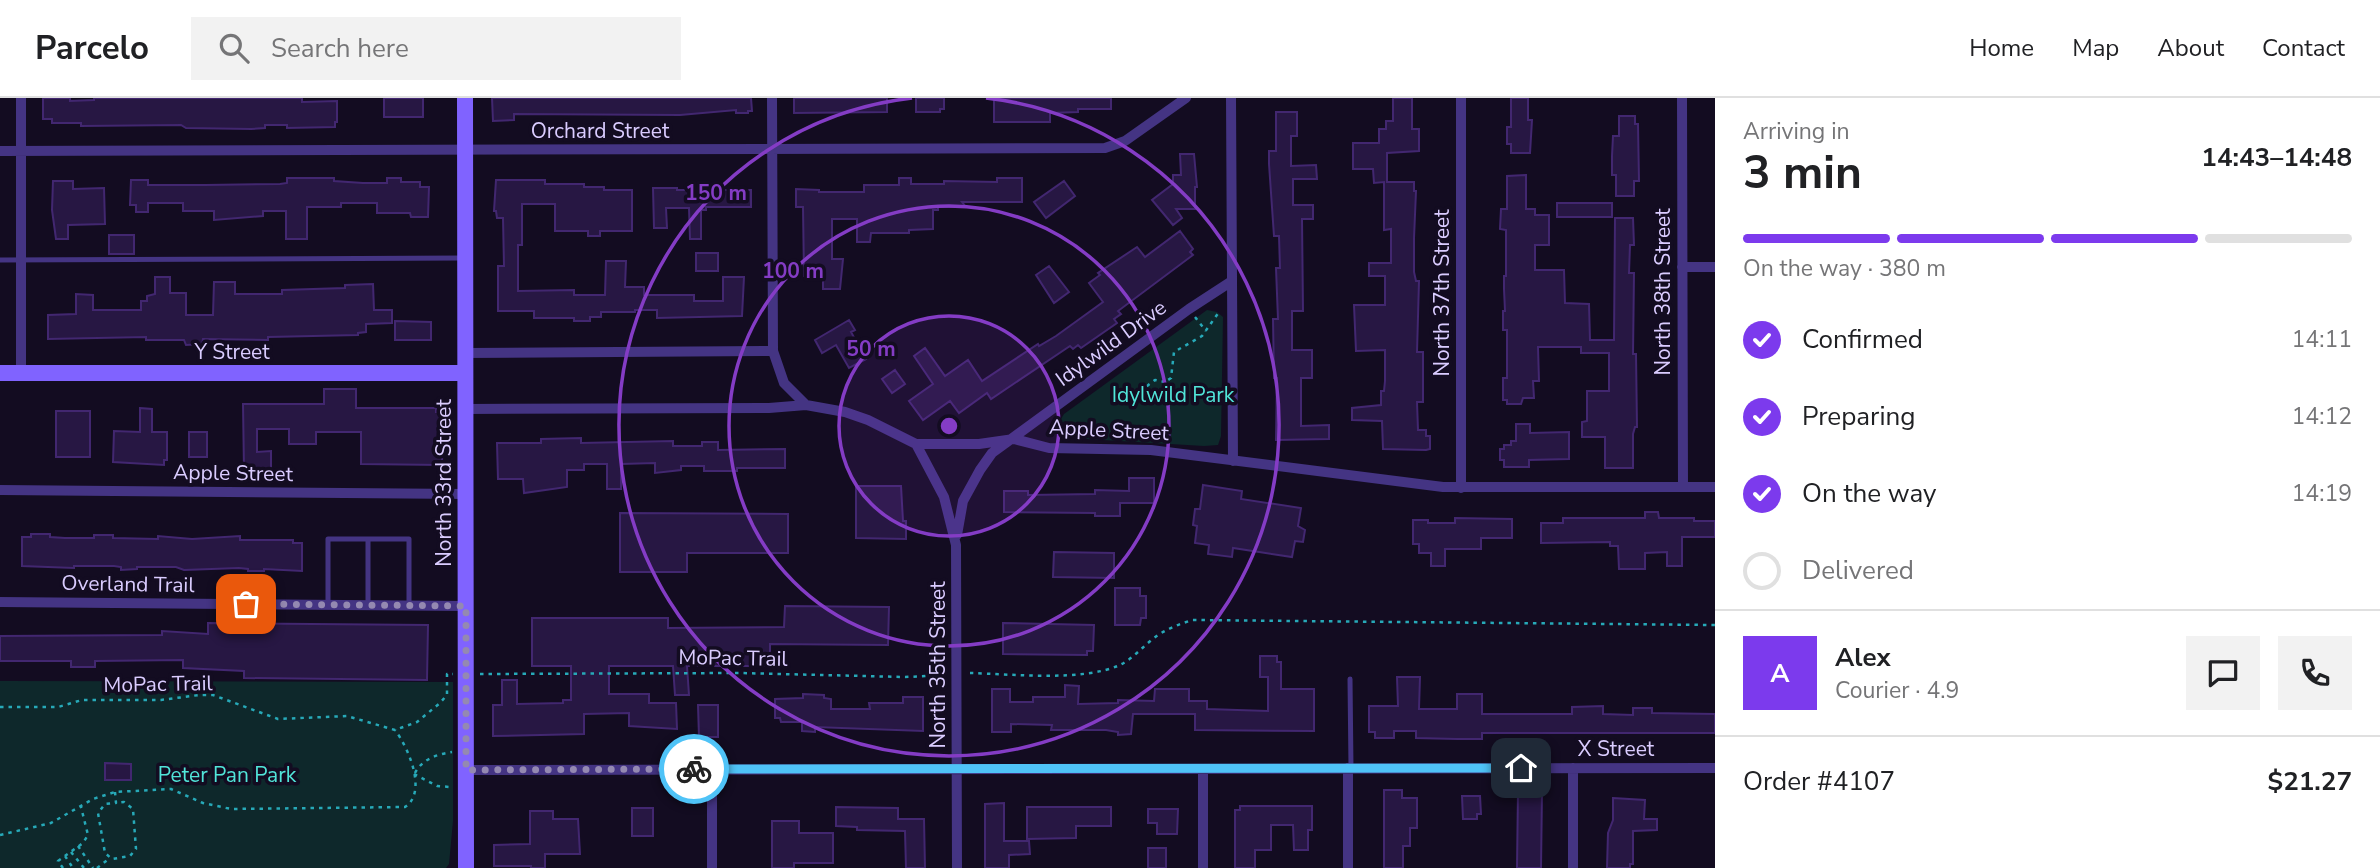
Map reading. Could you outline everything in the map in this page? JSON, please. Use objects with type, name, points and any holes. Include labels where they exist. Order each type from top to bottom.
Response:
[{"type":"main road","name":"North 33rd Street","points":[[465,98],[466,868]]},
{"type":"main road","name":"Y Street","points":[[0,373],[465,373]]},
{"type":"street","points":[[21,98],[21,373]]},
{"type":"street","points":[[772,98],[773,351],[784,383],[806,405]]},
{"type":"street","name":"Orchard Street","points":[[0,151],[1105,148],[1125,141],[1186,98]]},
{"type":"street","points":[[1231,98],[1233,461]]},
{"type":"street","name":"North 37th Street","points":[[1461,98],[1461,488]]},
{"type":"street","name":"North 38th Street","points":[[1682,98],[1683,487]]},
{"type":"street","points":[[1682,267],[1715,267]]},
{"type":"street","name":"Idylwild Drive","points":[[1014,439],[1231,281]]},
{"type":"street","points":[[465,353],[773,351]]},
{"type":"street","name":"Apple Street","points":[[465,409],[769,408],[806,405],[845,412],[916,444],[979,444],[1014,439],[1049,448],[1151,450],[1333,475],[1461,488],[1715,487]]},
{"type":"street","name":"North 35th Street","points":[[957,868],[956,545],[963,501],[970,488],[992,453],[1014,439]]},
{"type":"street","name":"North 35th Street","points":[[916,444],[944,497],[956,545]]},
{"type":"street","name":"Apple Street","points":[[0,490],[465,494]]},
{"type":"street","name":"Overland Trail","points":[[0,602],[466,606]]},
{"type":"street","points":[[1348,868],[1350,768]]},
{"type":"street","points":[[1573,768],[1573,868]]},
{"type":"street","name":"X Street","points":[[466,770],[1715,768]]},
{"type":"street","points":[[712,769],[712,868]]},
{"type":"street","points":[[1203,769],[1203,868]]},
{"type":"lane","points":[[0,260],[465,258]]},
{"type":"lane","points":[[328,605],[328,539],[409,539],[409,606]]},
{"type":"lane","points":[[368,539],[368,605]]},
{"type":"lane","points":[[1350,679],[1350,768]]},
{"type":"path","points":[[1165,382],[1154,380],[1143,389],[1141,395],[1144,401],[1151,402],[1164,394],[1165,382],[1171,377],[1174,352],[1202,336],[1219,312]]},
{"type":"path","points":[[1195,317],[1206,331]]},
{"type":"path","points":[[966,673],[1074,674],[1099,671],[1121,664],[1158,635],[1192,620],[1715,625]]},
{"type":"path","name":"MoPac Trail","points":[[477,674],[739,673],[905,677],[947,672]]},
{"type":"path","points":[[1,833],[51,822],[93,799],[115,792],[171,789],[203,803],[231,809],[405,807],[412,802],[415,795],[414,774],[408,750],[395,730],[417,722],[440,703],[447,695],[447,674]]},
{"type":"path","name":"MoPac Trail","points":[[0,708],[58,708],[82,700],[161,700],[213,695],[278,719],[347,716],[395,730]]},
{"type":"path","points":[[0,715],[5,708]]},
{"type":"path","points":[[414,774],[427,760],[448,752]]},
{"type":"path","points":[[414,774],[437,786],[448,787]]},
{"type":"path","points":[[115,792],[116,803]]},
{"type":"path","points":[[78,846],[95,868],[110,858],[130,856],[136,849],[133,809],[124,802],[105,804],[98,813],[105,853],[110,858]]},
{"type":"path","points":[[63,868],[58,861],[88,835],[81,807]]},
{"type":"path","points":[[71,852],[83,868]]},
{"type":"path","points":[[65,856],[73,868]]},
{"type":"green space","name":"Idylwild Park","points":[[1207,310],[1217,312],[1223,317],[1221,436],[1218,445],[1086,439],[1061,433],[1058,424],[1064,414]]},
{"type":"green space","name":"Peter Pan Park","points":[[0,681],[453,682],[453,821],[449,864],[446,868],[0,868]]},
{"type":"building","points":[[43,98],[70,98],[70,101],[94,98],[302,98],[302,102],[337,101],[337,122],[335,127],[287,128],[287,125],[265,125],[265,128],[251,129],[186,128],[181,125],[81,126],[81,123],[52,123],[52,119],[43,119]]},
{"type":"building","points":[[384,98],[423,98],[423,117],[384,117]]},
{"type":"building","points":[[492,98],[751,98],[752,111],[680,115],[514,114],[514,120],[493,121]]},
{"type":"building","points":[[794,98],[887,98],[887,112],[794,113]]},
{"type":"building","points":[[916,98],[944,98],[944,109],[940,109],[940,112],[916,112]]},
{"type":"building","points":[[994,98],[1111,98],[1111,109],[1078,109],[1078,112],[1050,113],[1050,122],[994,122]]},
{"type":"building","points":[[1393,98],[1412,98],[1412,129],[1419,129],[1419,151],[1387,153],[1387,182],[1414,182],[1416,191],[1414,272],[1416,281],[1419,281],[1417,352],[1423,352],[1423,402],[1417,402],[1418,430],[1426,430],[1426,436],[1430,436],[1430,449],[1426,450],[1383,449],[1382,421],[1352,420],[1352,408],[1381,405],[1381,391],[1384,391],[1385,381],[1385,350],[1356,351],[1354,305],[1385,305],[1385,276],[1369,276],[1369,263],[1391,263],[1391,229],[1384,230],[1384,182],[1374,183],[1373,169],[1353,169],[1353,143],[1379,143],[1379,129],[1386,129],[1386,121],[1393,121]]},
{"type":"building","points":[[1511,98],[1528,98],[1528,120],[1532,120],[1530,153],[1511,153],[1511,144],[1507,144],[1507,127],[1511,127]]},
{"type":"building","points":[[1276,112],[1297,112],[1297,136],[1291,136],[1291,166],[1316,165],[1317,179],[1293,179],[1293,205],[1313,205],[1313,219],[1302,219],[1303,311],[1292,311],[1292,350],[1312,350],[1312,378],[1301,378],[1301,426],[1329,425],[1329,439],[1276,440],[1277,378],[1274,378],[1273,319],[1278,319],[1276,268],[1280,268],[1279,236],[1274,236],[1269,151],[1276,151]]},
{"type":"building","points":[[1619,116],[1635,116],[1635,124],[1638,124],[1639,181],[1634,181],[1634,196],[1616,196],[1616,175],[1612,175],[1613,136],[1619,136]]},
{"type":"building","points":[[1180,154],[1194,154],[1197,187],[1195,209],[1176,209],[1182,218],[1173,225],[1152,200],[1173,184],[1173,175],[1181,175]]},
{"type":"building","points":[[1526,175],[1526,209],[1535,209],[1535,215],[1549,215],[1549,245],[1535,245],[1535,270],[1564,270],[1565,303],[1589,304],[1590,340],[1614,340],[1615,218],[1633,218],[1634,245],[1630,245],[1629,273],[1634,273],[1633,354],[1636,354],[1637,427],[1633,434],[1633,468],[1605,468],[1605,437],[1582,437],[1582,422],[1587,421],[1587,391],[1609,391],[1609,353],[1581,353],[1581,347],[1538,347],[1539,381],[1533,381],[1534,398],[1523,398],[1521,404],[1507,404],[1507,400],[1503,400],[1503,378],[1507,378],[1507,330],[1503,330],[1506,230],[1500,229],[1501,209],[1507,209],[1507,176]]},
{"type":"building","points":[[287,178],[334,178],[334,181],[387,183],[387,178],[401,178],[401,182],[420,182],[420,187],[429,187],[428,217],[411,217],[410,213],[377,213],[377,203],[307,207],[307,239],[286,239],[286,211],[263,211],[263,216],[214,220],[214,211],[183,211],[183,203],[148,203],[148,212],[136,212],[136,205],[130,205],[131,180],[148,180],[148,185],[205,185],[280,184],[287,183]]},
{"type":"building","points":[[899,178],[911,178],[911,184],[944,184],[944,181],[997,182],[997,178],[1022,178],[1022,202],[962,202],[966,207],[938,207],[938,210],[933,210],[933,229],[909,230],[909,233],[871,233],[870,242],[857,242],[857,219],[832,219],[832,259],[843,259],[840,289],[823,289],[823,276],[804,276],[803,207],[796,207],[796,189],[864,192],[864,185],[899,185]]},
{"type":"building","points":[[496,180],[545,180],[545,184],[584,184],[584,187],[604,187],[604,190],[632,190],[632,231],[600,231],[600,236],[588,236],[588,231],[555,231],[555,204],[522,204],[522,245],[518,245],[518,291],[574,290],[574,295],[605,295],[606,261],[626,261],[625,287],[644,287],[644,295],[694,295],[694,301],[723,301],[723,277],[744,277],[742,316],[657,318],[657,310],[635,310],[601,312],[601,317],[590,317],[590,321],[574,321],[574,318],[534,318],[534,311],[498,311],[498,266],[504,266],[503,218],[497,218],[494,211]]},
{"type":"building","points":[[53,181],[73,181],[73,189],[104,188],[105,224],[68,225],[68,239],[56,239],[52,210]]},
{"type":"building","points":[[1064,181],[1075,196],[1046,218],[1034,202]]},
{"type":"building","points":[[653,188],[751,190],[751,207],[706,207],[706,210],[701,210],[701,239],[690,239],[689,208],[666,208],[667,228],[654,228]]},
{"type":"building","points":[[1557,203],[1612,203],[1612,217],[1557,217]]},
{"type":"building","points":[[1180,231],[1193,249],[1190,252],[1193,255],[1118,311],[1121,314],[1114,319],[1117,323],[1081,348],[1078,345],[1073,349],[1070,346],[991,399],[987,393],[959,413],[950,401],[923,420],[909,401],[933,384],[914,356],[925,348],[945,376],[968,360],[982,381],[1038,344],[1039,346],[1056,336],[1103,302],[1089,283],[1100,275],[1098,273],[1137,247],[1145,257]]},
{"type":"building","points":[[109,235],[134,235],[134,254],[109,254]]},
{"type":"building","points":[[696,253],[718,253],[718,271],[696,271]]},
{"type":"building","points":[[1049,266],[1069,292],[1054,303],[1036,275]]},
{"type":"building","points":[[155,277],[170,277],[170,293],[186,293],[186,315],[213,315],[214,282],[235,282],[235,294],[282,294],[282,290],[345,288],[345,285],[373,284],[374,310],[392,310],[392,323],[366,324],[366,332],[358,335],[268,337],[268,340],[203,339],[202,344],[186,345],[184,340],[146,340],[146,337],[48,339],[48,315],[76,314],[76,294],[93,295],[93,310],[141,310],[141,301],[147,301],[147,296],[155,294]]},
{"type":"building","points":[[849,320],[855,330],[851,332],[866,359],[849,368],[836,345],[822,353],[815,340]]},
{"type":"building","points":[[395,321],[431,322],[431,340],[395,340]]},
{"type":"building","points":[[895,370],[905,384],[892,393],[882,379]]},
{"type":"building","points":[[324,389],[356,389],[356,408],[436,408],[436,412],[443,412],[442,465],[361,464],[361,432],[316,432],[316,444],[289,444],[289,429],[257,429],[257,452],[271,451],[271,470],[244,470],[243,404],[324,404]]},
{"type":"building","points":[[140,408],[152,409],[152,432],[167,432],[167,460],[164,460],[164,465],[113,462],[114,431],[140,432]]},
{"type":"building","points":[[56,411],[90,411],[90,457],[56,457]]},
{"type":"building","points":[[1516,424],[1530,424],[1530,433],[1569,432],[1569,459],[1529,460],[1529,467],[1504,467],[1504,460],[1500,460],[1500,449],[1504,449],[1504,445],[1511,445],[1511,441],[1516,441]]},
{"type":"building","points":[[189,432],[207,432],[207,457],[189,457]]},
{"type":"building","points":[[581,438],[581,443],[673,441],[673,446],[702,446],[702,442],[718,442],[718,450],[785,449],[785,468],[704,471],[704,466],[681,466],[681,470],[655,473],[655,463],[621,464],[621,489],[607,489],[607,464],[584,464],[584,470],[567,470],[567,487],[524,493],[523,479],[498,479],[497,443],[541,443],[541,439]]},
{"type":"building","points":[[1129,478],[1154,478],[1154,503],[1120,503],[1120,516],[1095,516],[1095,513],[1004,512],[1004,491],[1028,491],[1028,495],[1095,494],[1095,490],[1129,491]]},
{"type":"building","points":[[1203,485],[1242,491],[1241,499],[1301,508],[1298,526],[1305,530],[1303,542],[1295,541],[1292,557],[1233,548],[1232,557],[1208,554],[1209,545],[1195,543],[1197,526],[1193,525],[1195,509],[1200,509]]},
{"type":"building","points":[[856,486],[901,486],[906,539],[856,538]]},
{"type":"building","points":[[1645,512],[1658,512],[1659,518],[1715,521],[1715,537],[1682,537],[1682,566],[1667,566],[1667,552],[1645,553],[1645,569],[1619,569],[1618,546],[1610,546],[1610,542],[1541,543],[1541,523],[1563,523],[1563,518],[1645,518]]},
{"type":"building","points":[[620,513],[788,514],[788,553],[687,553],[687,572],[620,572]]},
{"type":"building","points":[[1455,518],[1512,519],[1512,538],[1481,538],[1481,549],[1445,549],[1445,566],[1431,566],[1431,553],[1419,553],[1419,544],[1413,544],[1413,520],[1455,523]]},
{"type":"building","points":[[31,534],[50,534],[50,537],[65,538],[94,538],[94,535],[158,539],[158,536],[192,539],[240,536],[240,540],[293,540],[293,543],[302,543],[302,571],[248,571],[239,568],[184,570],[176,567],[137,567],[121,570],[121,567],[114,566],[22,566],[22,537],[31,537]]},
{"type":"building","points":[[1054,552],[1114,553],[1114,578],[1053,577]]},
{"type":"building","points":[[1115,588],[1140,588],[1140,596],[1146,596],[1146,618],[1141,618],[1140,625],[1115,625]]},
{"type":"building","points":[[785,606],[889,607],[888,645],[770,644],[770,666],[687,666],[689,695],[675,695],[673,666],[609,666],[609,694],[649,694],[649,703],[676,703],[677,729],[629,726],[629,713],[584,714],[584,734],[493,736],[493,705],[502,705],[502,680],[517,680],[517,704],[563,703],[563,700],[571,700],[571,666],[532,666],[532,618],[668,618],[668,628],[784,627]]},
{"type":"building","points":[[208,623],[428,625],[427,680],[244,678],[244,671],[183,668],[183,660],[95,661],[95,667],[71,667],[71,661],[0,661],[0,636],[162,635],[162,631],[208,634]]},
{"type":"building","points":[[1003,623],[1094,625],[1093,651],[1087,651],[1087,655],[1003,654]]},
{"type":"building","points":[[1260,656],[1277,656],[1277,662],[1281,662],[1281,689],[1314,689],[1314,731],[1195,730],[1195,714],[1133,714],[1131,734],[1118,735],[1118,732],[1106,730],[1051,730],[1052,725],[1011,724],[1011,732],[992,732],[992,689],[1010,689],[1010,702],[1033,702],[1033,697],[1065,697],[1065,685],[1079,686],[1078,704],[1118,703],[1118,700],[1154,701],[1155,689],[1189,689],[1189,701],[1207,701],[1207,709],[1268,711],[1268,677],[1260,677]]},
{"type":"building","points":[[1397,677],[1420,677],[1419,709],[1457,709],[1457,694],[1482,694],[1482,714],[1572,714],[1572,707],[1603,706],[1603,714],[1633,715],[1633,708],[1652,708],[1652,713],[1715,714],[1715,733],[1482,733],[1482,739],[1457,739],[1416,738],[1416,731],[1394,731],[1394,738],[1375,738],[1375,732],[1369,732],[1369,706],[1398,706]]},
{"type":"building","points":[[803,694],[824,695],[824,698],[831,699],[831,709],[870,709],[869,703],[903,703],[903,697],[923,697],[923,731],[815,727],[815,732],[802,731],[802,722],[781,722],[780,718],[775,718],[775,699],[803,698]]},
{"type":"building","points":[[698,705],[718,705],[718,737],[699,737]]},
{"type":"building","points":[[105,763],[131,764],[131,780],[105,780]]},
{"type":"building","points":[[1384,790],[1402,790],[1402,798],[1417,798],[1417,828],[1410,828],[1410,846],[1403,846],[1403,868],[1384,868]]},
{"type":"building","points":[[1518,791],[1542,791],[1541,868],[1517,868]]},
{"type":"building","points":[[1462,796],[1480,796],[1481,814],[1477,814],[1477,819],[1463,819]]},
{"type":"building","points":[[1613,798],[1645,800],[1644,819],[1657,819],[1657,830],[1633,831],[1633,864],[1630,864],[1630,868],[1607,868]]},
{"type":"building","points":[[1004,803],[1004,841],[1029,841],[1030,854],[1009,855],[1009,868],[985,868],[985,804]]},
{"type":"building","points":[[1240,806],[1312,806],[1312,830],[1308,830],[1308,850],[1294,850],[1293,825],[1271,825],[1271,850],[1255,850],[1255,868],[1235,868],[1235,810],[1240,810]]},
{"type":"building","points":[[836,807],[898,808],[898,819],[924,819],[925,868],[906,868],[905,831],[857,830],[857,827],[836,826]]},
{"type":"building","points":[[1027,807],[1111,807],[1111,826],[1076,826],[1076,838],[1027,839]]},
{"type":"building","points":[[632,808],[653,808],[653,836],[632,836]]},
{"type":"building","points":[[1148,809],[1178,809],[1177,834],[1157,834],[1157,823],[1148,823]]},
{"type":"building","points":[[530,811],[553,811],[553,819],[578,819],[580,854],[545,854],[545,868],[494,866],[494,845],[530,844]]},
{"type":"building","points":[[772,821],[799,821],[799,833],[833,833],[833,863],[794,863],[794,868],[772,868]]},
{"type":"building","points":[[1148,848],[1166,848],[1166,868],[1148,868]]},
{"type":"way so far","points":[[246,604],[466,606],[466,770],[694,769]]},
{"type":"route","points":[[694,769],[1521,768]]}]
